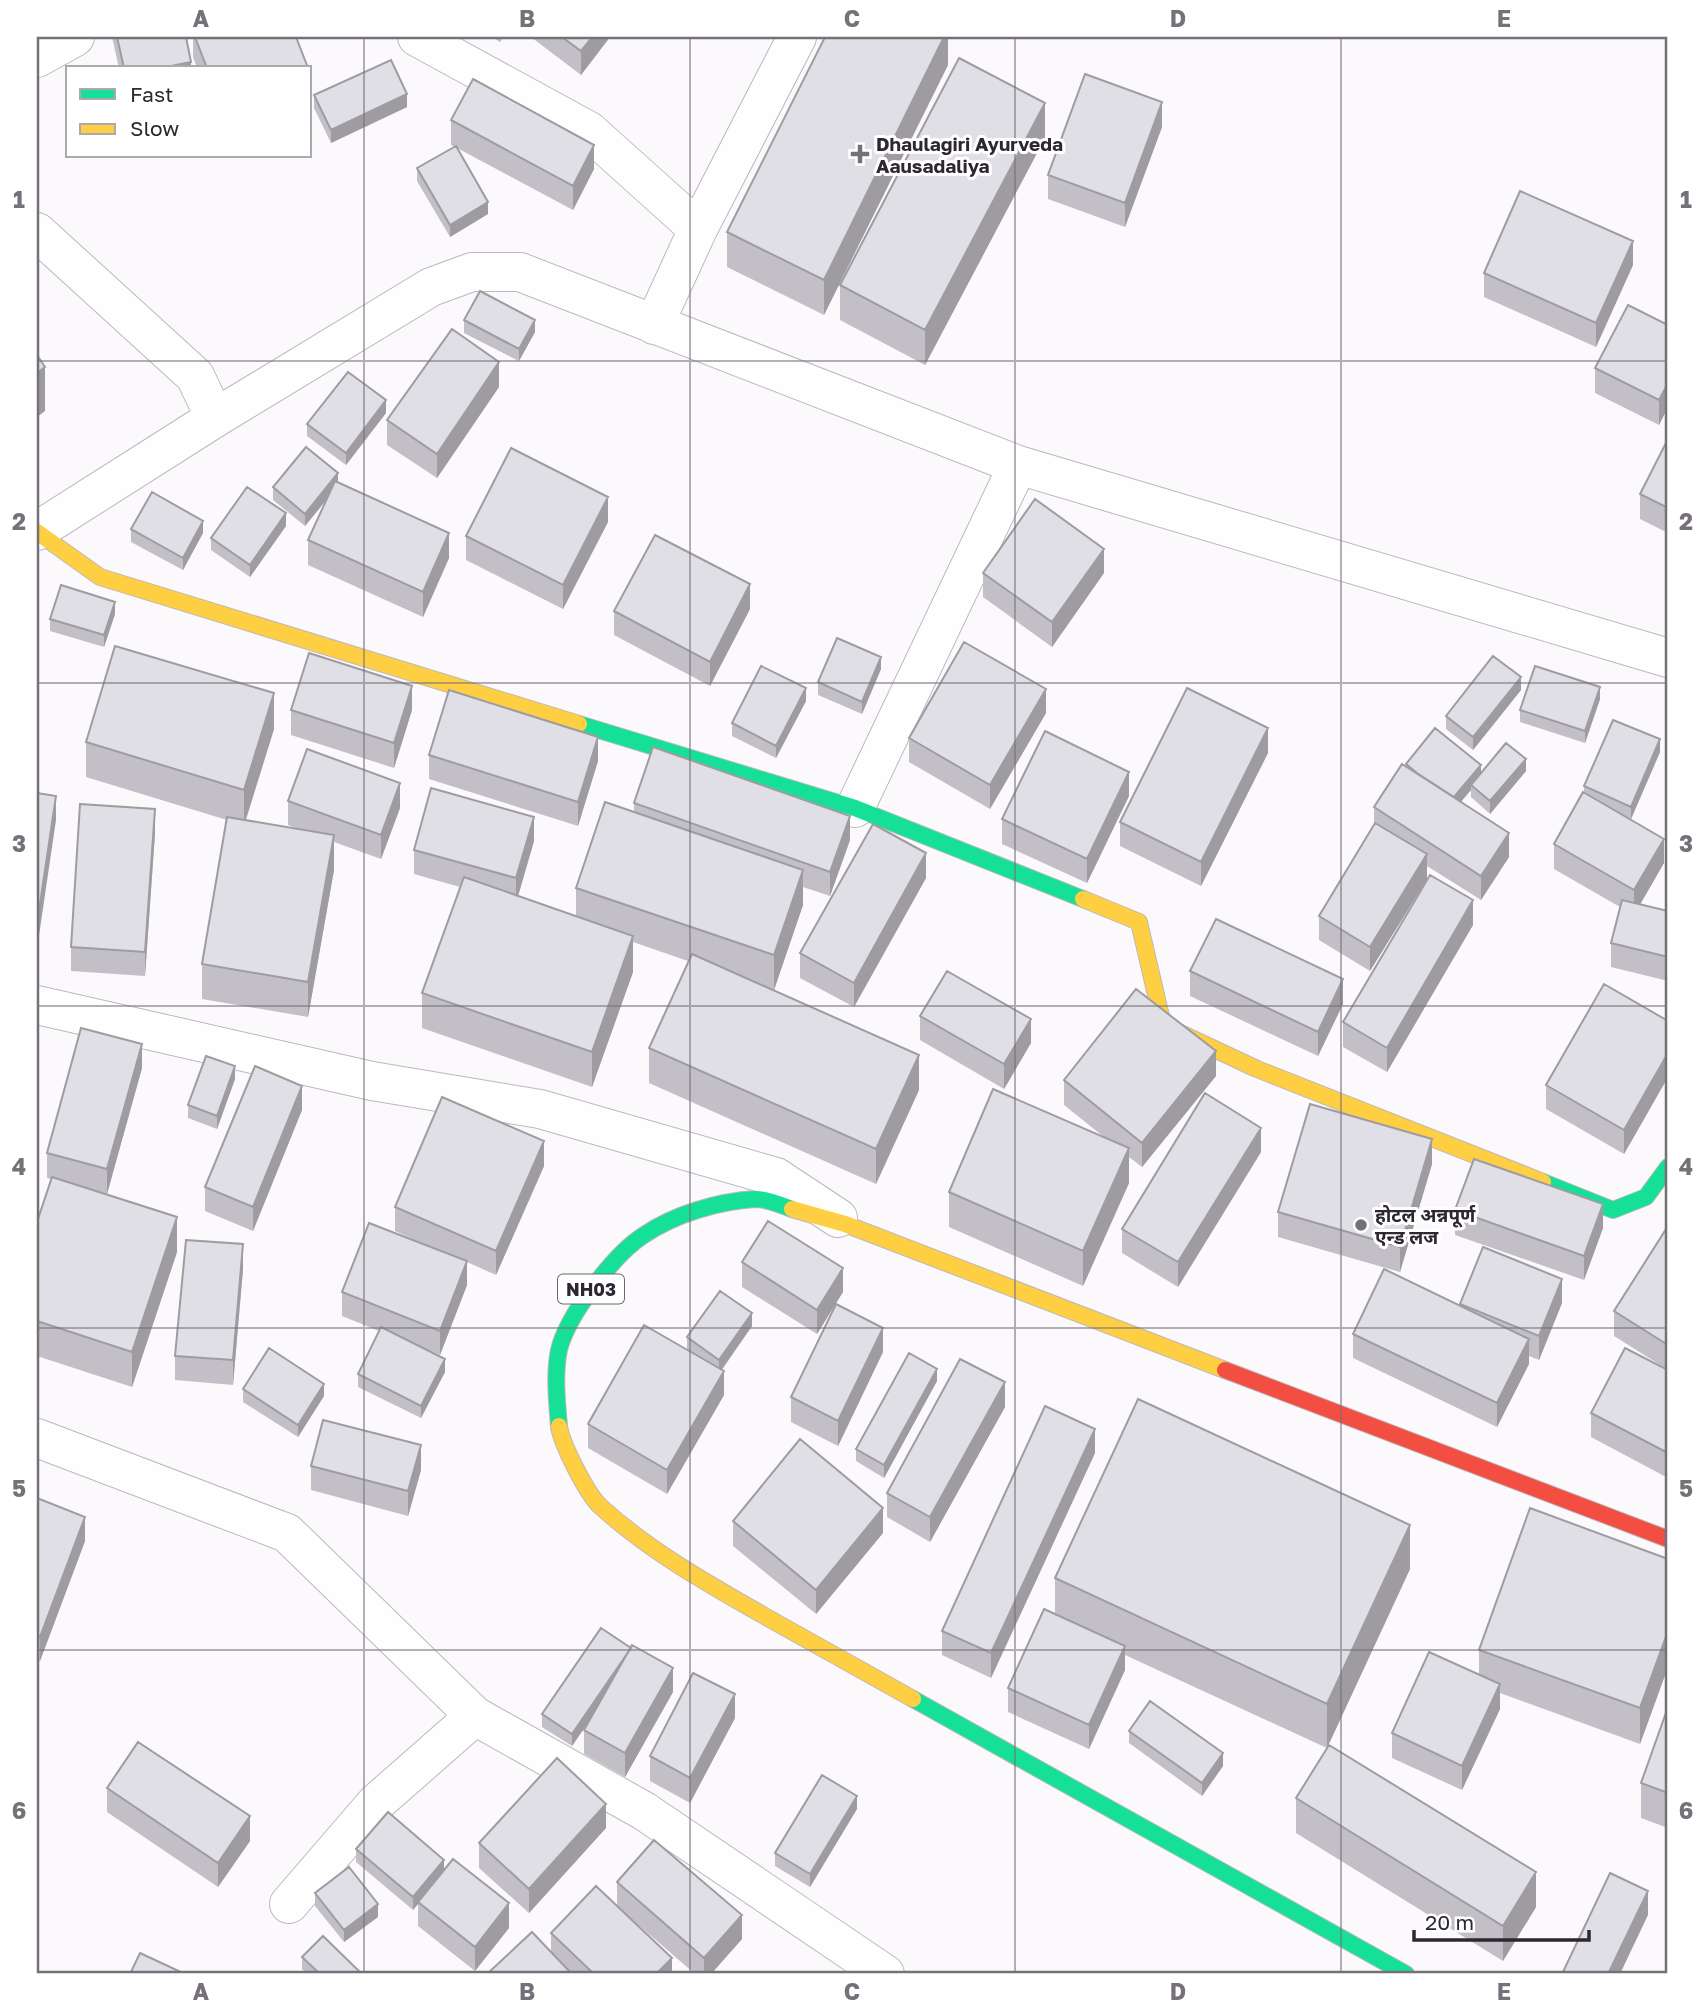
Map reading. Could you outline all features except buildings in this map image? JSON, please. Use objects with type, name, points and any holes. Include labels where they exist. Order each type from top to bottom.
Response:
[{"type":"main road","points":[[37,532],[100,577],[855,808],[1139,922],[1163,1025],[1257,1069],[1613,1210],[1646,1197],[1668,1167]]},
{"type":"main road","name":"NH03","points":[[1406,1974],[709,1585],[641,1539],[597,1504],[575,1467],[560,1434],[557,1398],[559,1350],[576,1313],[599,1278],[643,1235],[685,1215],[722,1204],[759,1199],[845,1224],[1668,1539]]},
{"type":"street","points":[[37,58],[75,37]]},
{"type":"street","points":[[417,37],[589,131],[698,229]]},
{"type":"street","points":[[654,324],[698,229],[797,37]]},
{"type":"street","points":[[37,232],[195,376],[215,418]]},
{"type":"street","points":[[37,532],[215,418],[431,287],[472,272],[520,272],[1018,465],[1668,658]]},
{"type":"street","points":[[855,808],[1018,465]]},
{"type":"street","points":[[37,1005],[372,1081],[540,1109],[776,1177],[845,1224]]},
{"type":"street","points":[[37,1438],[287,1533],[475,1716],[644,1811],[885,1974]]},
{"type":"street","points":[[289,1905],[376,1803],[475,1716]]},
{"type":"traffic: fast","points":[[579,724],[855,808],[1083,899]]},
{"type":"traffic: fast","points":[[1543,1182],[1613,1210],[1646,1197],[1668,1167]]},
{"type":"traffic: fast","points":[[559,1426],[556,1388],[559,1350],[571,1320],[593,1287],[619,1256],[644,1235],[669,1221],[712,1206],[756,1199],[792,1209]]},
{"type":"traffic: fast","points":[[913,1699],[1406,1974]]},
{"type":"traffic: slow","points":[[37,532],[100,577],[579,724]]},
{"type":"traffic: slow","points":[[1083,899],[1139,922],[1163,1025],[1257,1069],[1543,1182]]},
{"type":"traffic: slow","points":[[792,1209],[845,1224],[1225,1370]]},
{"type":"traffic: slow","points":[[559,1426],[569,1456],[595,1500],[639,1538],[724,1593],[913,1699]]},
{"type":"traffic: jam","points":[[1225,1370],[1668,1539]]},
{"type":"place","name":"Dhaulagiri Ayurveda Aausadaliya","points":[[860,154]]},
{"type":"place","name":"होटल अन्नपूर्ण एन्ड लज","points":[[1361,1225]]}]
